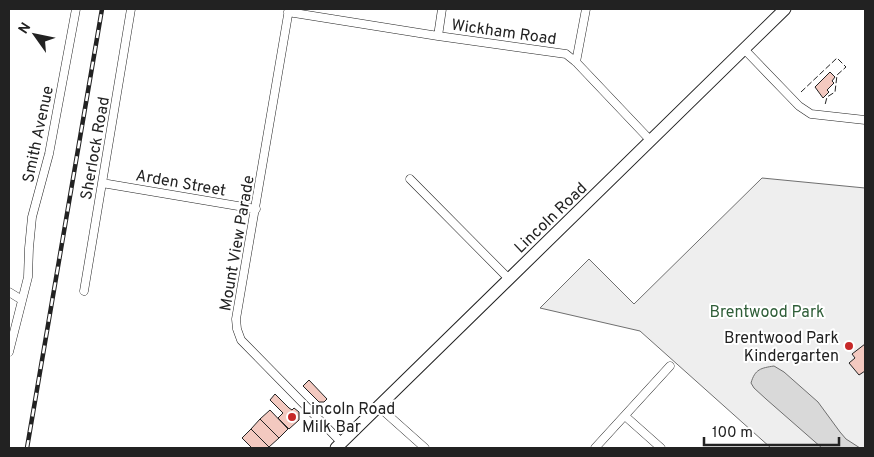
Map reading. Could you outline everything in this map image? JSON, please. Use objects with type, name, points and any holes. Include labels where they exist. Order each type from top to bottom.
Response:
[{"type":"main road","name":"Lincoln Road","points":[[339,445],[785,9]]},
{"type":"street","name":"Smith Avenue","points":[[9,352],[28,277],[32,218],[49,154],[76,9]]},
{"type":"street","name":"Sherlock Road","points":[[84,292],[131,9]]},
{"type":"street","points":[[438,36],[442,9]]},
{"type":"street","points":[[576,62],[586,9]]},
{"type":"street","name":"Wickham Road","points":[[289,11],[438,36],[566,54],[651,140]]},
{"type":"street","name":"Mount View Parade","points":[[289,11],[236,319],[238,334],[241,340],[339,445]]},
{"type":"street","points":[[744,48],[799,106],[811,114],[865,120]]},
{"type":"street","points":[[410,179],[509,279]]},
{"type":"street","name":"Arden Street","points":[[102,183],[256,209]]},
{"type":"street","points":[[9,292],[22,300]]},
{"type":"street","points":[[595,448],[670,366]]},
{"type":"street","points":[[379,407],[425,448]]},
{"type":"street","points":[[625,416],[661,448]]},
{"type":"green space","name":"Brentwood Park","points":[[762,178],[865,188],[865,448],[771,448],[640,331],[540,308],[589,259],[634,304]]},
{"type":"shaded area","points":[[774,366],[784,372],[818,402],[846,439],[860,448],[822,448],[754,388],[751,383],[757,372]]},
{"type":"building","points":[[830,72],[835,77],[832,81],[834,83],[827,90],[829,92],[823,98],[815,87]]},
{"type":"building","points":[[865,344],[865,371],[859,375],[849,363],[855,358],[852,354]]},
{"type":"building","points":[[309,380],[327,399],[324,402],[319,402],[303,386]]},
{"type":"building","points":[[275,394],[289,408],[292,410],[294,408],[299,412],[299,420],[289,429],[278,418],[283,413],[270,400]]},
{"type":"building","points":[[270,410],[288,429],[279,438],[260,419]]},
{"type":"building","points":[[260,419],[279,438],[269,447],[251,429]]},
{"type":"building","points":[[251,429],[268,448],[252,448],[242,438]]},
{"type":"railway","points":[[27,448],[102,9]]},
{"type":"fence","points":[[801,92],[837,58],[846,67],[837,75],[835,92],[827,97],[825,105]]},
{"type":"place","name":"Brentwood Park Kindergarten","points":[[849,346]]},
{"type":"place","name":"Lincoln Road Milk Bar","points":[[292,417]]}]
